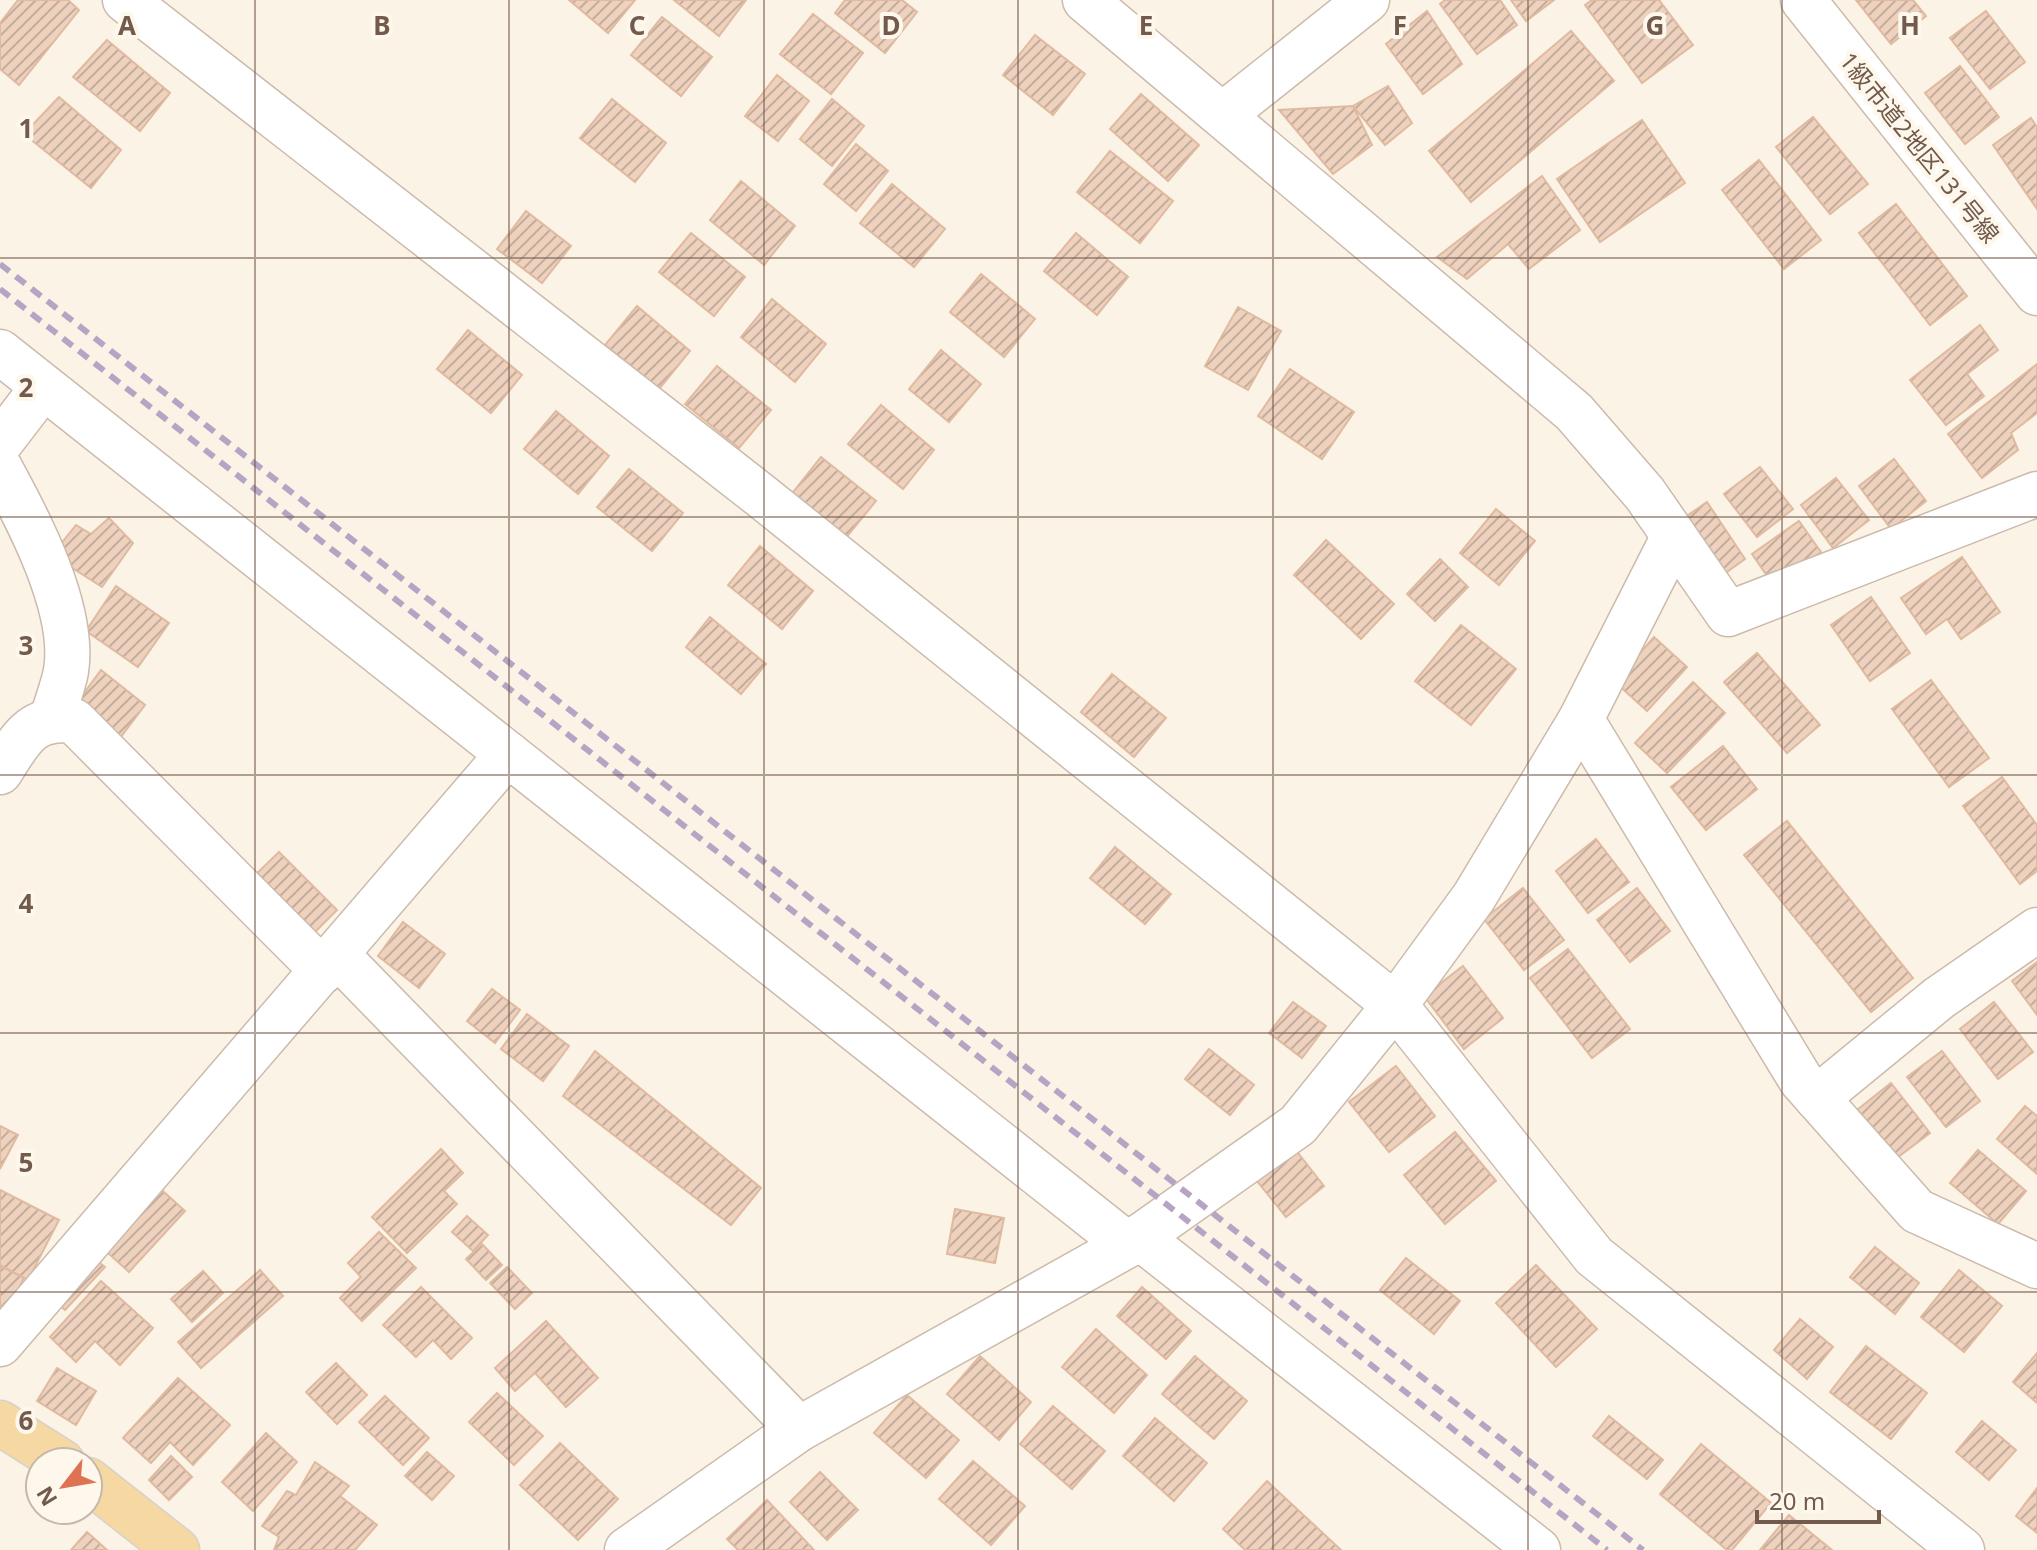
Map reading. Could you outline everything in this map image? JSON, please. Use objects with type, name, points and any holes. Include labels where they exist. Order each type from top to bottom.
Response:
[{"type":"main road","points":[[0,1423],[37,1446]]},
{"type":"main road","points":[[104,1493],[177,1550]]},
{"type":"street","points":[[125,0],[760,495],[1395,1005],[1594,1256],[1962,1550]]},
{"type":"street","points":[[1085,0],[1574,412],[1645,494],[1728,614],[2037,494]]},
{"type":"street","points":[[1224,114],[1367,0]]},
{"type":"street","name":"1級市道2地区131号線","points":[[1803,0],[2037,293]]},
{"type":"street","points":[[0,352],[508,754],[1134,1241],[1538,1550]]},
{"type":"street","points":[[0,443],[43,387]]},
{"type":"street","points":[[0,468],[44,557],[61,605],[66,670],[52,719]]},
{"type":"street","points":[[627,1550],[799,1429],[1134,1241],[1298,1125],[1395,1005],[1474,897],[1581,719],[1674,536]]},
{"type":"street","points":[[0,772],[25,732],[52,719],[74,721],[330,963],[799,1429]]},
{"type":"street","points":[[1581,719],[1801,1080],[1917,1211],[2037,1266]]},
{"type":"street","points":[[0,1344],[508,754]]},
{"type":"street","points":[[1817,1098],[1939,998],[2037,930]]},
{"type":"building","points":[[18,0],[68,0],[79,10],[19,85],[0,69],[0,23]]},
{"type":"building","points":[[569,0],[635,0],[608,33]]},
{"type":"building","points":[[674,0],[746,0],[719,36]]},
{"type":"building","points":[[845,0],[902,0],[917,12],[885,53],[835,13]]},
{"type":"building","points":[[1445,0],[1500,0],[1517,25],[1477,54],[1440,4]]},
{"type":"building","points":[[1511,0],[1554,0],[1526,21]]},
{"type":"building","points":[[1592,0],[1659,0],[1693,45],[1642,83],[1585,5]]},
{"type":"building","points":[[1856,0],[1913,0],[1926,16],[1891,44]]},
{"type":"building","points":[[1427,11],[1462,64],[1423,94],[1386,44]]},
{"type":"building","points":[[1986,11],[2025,62],[1990,89],[1950,38]]},
{"type":"building","points":[[813,14],[863,53],[831,94],[780,54]]},
{"type":"building","points":[[662,17],[712,57],[681,96],[631,55]]},
{"type":"building","points":[[1571,31],[1614,81],[1471,202],[1429,151]]},
{"type":"building","points":[[1035,35],[1085,74],[1053,115],[1003,75]]},
{"type":"building","points":[[107,40],[170,93],[140,131],[73,77]]},
{"type":"building","points":[[1960,66],[1999,117],[1965,144],[1925,93]]},
{"type":"building","points":[[777,75],[809,101],[778,141],[745,116]]},
{"type":"building","points":[[1388,86],[1412,123],[1385,145],[1353,106]]},
{"type":"building","points":[[1141,94],[1199,145],[1168,181],[1110,129]]},
{"type":"building","points":[[59,97],[121,150],[91,188],[24,134]]},
{"type":"building","points":[[612,99],[666,143],[635,182],[580,138]]},
{"type":"building","points":[[832,99],[864,126],[832,166],[800,139]]},
{"type":"building","points":[[1353,106],[1372,145],[1333,174],[1279,110]]},
{"type":"building","points":[[1813,117],[1868,184],[1830,214],[1776,147]]},
{"type":"building","points":[[2031,118],[2037,127],[2037,209],[1993,145]]},
{"type":"building","points":[[1642,120],[1685,183],[1600,242],[1557,179]]},
{"type":"building","points":[[856,144],[888,171],[856,211],[824,184]]},
{"type":"building","points":[[1110,151],[1173,201],[1140,243],[1077,192]]},
{"type":"building","points":[[1759,160],[1821,240],[1784,269],[1722,190]]},
{"type":"building","points":[[1542,176],[1580,230],[1529,269],[1508,244],[1467,279],[1437,257]]},
{"type":"building","points":[[741,181],[795,226],[764,265],[710,220]]},
{"type":"building","points":[[892,184],[945,229],[914,267],[860,223]]},
{"type":"building","points":[[1896,204],[1967,296],[1930,325],[1859,233]]},
{"type":"building","points":[[526,211],[571,246],[542,283],[497,249]]},
{"type":"building","points":[[691,233],[745,277],[714,316],[659,272]]},
{"type":"building","points":[[1076,233],[1128,277],[1097,315],[1044,271]]},
{"type":"building","points":[[981,274],[1035,319],[1004,357],[950,312]]},
{"type":"building","points":[[772,299],[826,344],[795,382],[741,337]]},
{"type":"building","points":[[637,306],[690,351],[659,389],[605,345]]},
{"type":"building","points":[[1238,307],[1281,331],[1248,390],[1205,366]]},
{"type":"building","points":[[1980,325],[1998,350],[1967,374],[1984,396],[1946,425],[1910,380]]},
{"type":"building","points":[[468,330],[522,375],[491,413],[437,369]]},
{"type":"building","points":[[941,350],[981,384],[949,422],[909,389]]},
{"type":"building","points":[[2037,364],[2037,413],[2011,433],[2018,450],[1982,478],[1948,434]]},
{"type":"building","points":[[717,366],[771,410],[739,448],[685,404]]},
{"type":"building","points":[[1290,369],[1354,412],[1322,459],[1258,416]]},
{"type":"building","points":[[881,405],[934,450],[903,489],[848,444]]},
{"type":"building","points":[[556,411],[609,456],[578,494],[524,449]]},
{"type":"building","points":[[821,457],[876,501],[844,540],[790,496]]},
{"type":"building","points":[[1894,459],[1926,501],[1891,529],[1859,486]]},
{"type":"building","points":[[1760,467],[1793,509],[1757,537],[1724,494]]},
{"type":"building","points":[[629,469],[683,513],[652,551],[597,507]]},
{"type":"building","points":[[1836,478],[1869,520],[1833,548],[1801,505]]},
{"type":"building","points":[[1707,502],[1745,559],[1720,577],[1681,520]]},
{"type":"building","points":[[1496,509],[1535,541],[1499,585],[1460,553]]},
{"type":"building","points":[[109,518],[133,543],[102,587],[52,555],[76,525],[91,534]]},
{"type":"building","points":[[1799,521],[1821,552],[1774,586],[1752,554]]},
{"type":"building","points":[[1326,540],[1394,604],[1361,639],[1294,575]]},
{"type":"building","points":[[760,546],[813,591],[782,629],[728,585]]},
{"type":"building","points":[[1962,557],[2000,612],[1961,639],[1947,619],[1926,634],[1901,598]]},
{"type":"building","points":[[1440,559],[1468,587],[1435,621],[1407,594]]},
{"type":"building","points":[[116,586],[169,623],[138,667],[86,631]]},
{"type":"building","points":[[1871,597],[1910,653],[1870,681],[1831,625]]},
{"type":"building","points":[[710,617],[766,664],[741,694],[686,647]]},
{"type":"building","points":[[1461,625],[1516,669],[1471,725],[1415,681]]},
{"type":"building","points":[[1654,637],[1687,667],[1647,711],[1615,682]]},
{"type":"building","points":[[1757,653],[1820,725],[1787,753],[1724,682]]},
{"type":"building","points":[[101,670],[145,705],[120,738],[76,704]]},
{"type":"building","points":[[1112,674],[1166,718],[1134,757],[1081,712]]},
{"type":"building","points":[[1931,680],[1989,758],[1949,787],[1892,709]]},
{"type":"building","points":[[1693,682],[1725,713],[1667,773],[1635,743]]},
{"type":"building","points":[[1723,746],[1757,789],[1706,830],[1671,787]]},
{"type":"building","points":[[2002,777],[2037,825],[2037,871],[2020,884],[1963,806]]},
{"type":"building","points":[[1787,821],[1913,978],[1871,1012],[1744,855]]},
{"type":"building","points":[[1596,839],[1629,882],[1588,913],[1556,871]]},
{"type":"building","points":[[1115,847],[1171,894],[1145,924],[1090,878]]},
{"type":"building","points":[[279,852],[337,910],[308,939],[250,880]]},
{"type":"building","points":[[1523,888],[1564,940],[1524,970],[1484,919]]},
{"type":"building","points":[[1637,888],[1670,931],[1630,962],[1597,920]]},
{"type":"building","points":[[403,922],[445,954],[419,988],[378,956]]},
{"type":"building","points":[[1568,949],[1630,1029],[1592,1058],[1530,978]]},
{"type":"building","points":[[2037,962],[2037,1015],[2012,981]]},
{"type":"building","points":[[1463,966],[1503,1018],[1464,1049],[1424,996]]},
{"type":"building","points":[[492,989],[520,1010],[495,1043],[467,1021]]},
{"type":"building","points":[[1293,1002],[1326,1026],[1302,1058],[1269,1033]]},
{"type":"building","points":[[1994,1002],[2033,1052],[1998,1079],[1960,1029]]},
{"type":"building","points":[[527,1014],[569,1046],[543,1081],[501,1049]]},
{"type":"building","points":[[1209,1049],[1254,1085],[1230,1115],[1185,1079]]},
{"type":"building","points":[[595,1051],[761,1188],[731,1225],[563,1096]]},
{"type":"building","points":[[1942,1051],[1980,1101],[1946,1127],[1907,1077]]},
{"type":"building","points":[[1396,1066],[1435,1116],[1389,1152],[1349,1102]]},
{"type":"building","points":[[1891,1083],[1930,1133],[1894,1160],[1857,1110]]},
{"type":"building","points":[[2025,1106],[2037,1116],[2037,1174],[1997,1139]]},
{"type":"building","points":[[0,1126],[18,1135],[0,1169]]},
{"type":"building","points":[[1455,1132],[1496,1181],[1445,1224],[1404,1175]]},
{"type":"building","points":[[441,1149],[463,1173],[444,1191],[457,1204],[407,1253],[372,1217]]},
{"type":"building","points":[[1295,1149],[1324,1186],[1286,1217],[1256,1180]]},
{"type":"building","points":[[1978,1150],[2026,1191],[1998,1224],[1950,1183]]},
{"type":"building","points":[[153,1182],[185,1211],[129,1272],[97,1243]]},
{"type":"building","points":[[0,1190],[59,1220],[28,1280],[0,1265]]},
{"type":"building","points":[[955,1209],[1004,1218],[995,1263],[947,1254]]},
{"type":"building","points":[[467,1216],[488,1235],[473,1251],[452,1232]]},
{"type":"building","points":[[379,1232],[416,1268],[362,1321],[340,1298],[361,1277],[348,1263]]},
{"type":"building","points":[[482,1244],[502,1265],[486,1280],[466,1259]]},
{"type":"building","points":[[1875,1247],[1919,1283],[1895,1314],[1850,1277]]},
{"type":"building","points":[[89,1254],[105,1267],[65,1310],[50,1296]]},
{"type":"building","points":[[1406,1258],[1460,1301],[1434,1334],[1380,1290]]},
{"type":"building","points":[[1536,1265],[1597,1329],[1556,1367],[1496,1303]]},
{"type":"building","points":[[0,1266],[24,1278],[5,1315],[0,1313]]},
{"type":"building","points":[[507,1267],[532,1293],[515,1309],[490,1283]]},
{"type":"building","points":[[260,1270],[283,1296],[201,1368],[178,1342]]},
{"type":"building","points":[[1959,1270],[2002,1306],[1964,1352],[1921,1317]]},
{"type":"building","points":[[203,1271],[223,1293],[192,1322],[171,1299]]},
{"type":"building","points":[[101,1281],[153,1328],[120,1365],[95,1341],[76,1362],[50,1337]]},
{"type":"building","points":[[421,1287],[472,1338],[451,1359],[433,1340],[416,1357],[383,1325]]},
{"type":"building","points":[[1142,1287],[1191,1331],[1166,1359],[1117,1316]]},
{"type":"building","points":[[1800,1319],[1833,1347],[1807,1379],[1774,1350]]},
{"type":"building","points":[[546,1321],[598,1378],[566,1407],[535,1373],[515,1391],[495,1368]]},
{"type":"building","points":[[1096,1329],[1147,1375],[1114,1413],[1062,1367]]},
{"type":"building","points":[[1866,1346],[1927,1393],[1891,1439],[1830,1392]]},
{"type":"building","points":[[2037,1353],[2037,1403],[2013,1382]]},
{"type":"building","points":[[980,1356],[1031,1402],[999,1440],[947,1394]]},
{"type":"building","points":[[1195,1356],[1247,1401],[1214,1439],[1162,1394]]},
{"type":"building","points":[[336,1363],[367,1395],[337,1424],[306,1392]]},
{"type":"building","points":[[57,1368],[96,1391],[76,1425],[37,1401]]},
{"type":"building","points":[[178,1378],[230,1425],[193,1465],[170,1442],[151,1463],[123,1438]]},
{"type":"building","points":[[497,1393],[543,1436],[514,1465],[469,1422]]},
{"type":"building","points":[[907,1395],[959,1440],[926,1478],[874,1433]]},
{"type":"building","points":[[385,1396],[429,1438],[403,1465],[359,1422]]},
{"type":"building","points":[[1053,1406],[1105,1451],[1072,1489],[1020,1444]]},
{"type":"building","points":[[1609,1416],[1663,1460],[1647,1479],[1593,1436]]},
{"type":"building","points":[[1155,1418],[1207,1463],[1174,1501],[1123,1456]]},
{"type":"building","points":[[1982,1421],[2016,1450],[1989,1480],[1956,1452]]},
{"type":"building","points":[[266,1433],[297,1462],[253,1511],[222,1482]]},
{"type":"building","points":[[560,1443],[618,1499],[578,1540],[520,1485]]},
{"type":"building","points":[[1701,1444],[1771,1503],[1732,1550],[1727,1550],[1660,1494]]},
{"type":"building","points":[[427,1452],[454,1476],[432,1500],[405,1476]]},
{"type":"building","points":[[171,1456],[192,1477],[169,1500],[149,1480]]},
{"type":"building","points":[[973,1461],[1025,1506],[991,1545],[939,1499]]},
{"type":"building","points":[[315,1462],[349,1486],[340,1496],[377,1525],[355,1550],[274,1550],[279,1537],[262,1526],[287,1491],[296,1495]]},
{"type":"building","points":[[820,1472],[858,1510],[827,1540],[790,1502]]},
{"type":"building","points":[[1267,1481],[1341,1550],[1245,1550],[1223,1529]]},
{"type":"building","points":[[2037,1488],[2037,1533],[2016,1516]]},
{"type":"building","points":[[767,1500],[814,1550],[738,1550],[727,1539]]},
{"type":"building","points":[[1789,1515],[1832,1550],[1760,1550]]},
{"type":"building","points":[[87,1532],[107,1550],[71,1550]]},
{"type":"railway","points":[[0,264],[1643,1550]]},
{"type":"railway","points":[[0,289],[1607,1550]]}]
